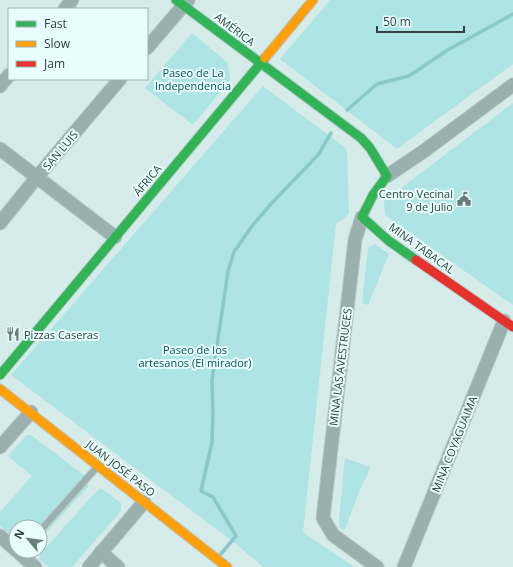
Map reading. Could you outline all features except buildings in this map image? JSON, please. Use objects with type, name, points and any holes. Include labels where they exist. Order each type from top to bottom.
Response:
[{"type":"street","points":[[66,8],[72,0]]},
{"type":"street","name":"ÁFRICA","points":[[0,375],[314,0]]},
{"type":"street","points":[[148,47],[182,2]]},
{"type":"street","name":"AMÉRICA","points":[[182,2],[260,63]]},
{"type":"street","points":[[260,63],[361,138],[370,148],[387,176]]},
{"type":"street","points":[[0,86],[8,77]]},
{"type":"street","name":"SAN LUIS","points":[[0,223],[119,80]]},
{"type":"street","points":[[362,217],[378,186],[387,176],[424,151],[513,85]]},
{"type":"street","points":[[0,149],[115,237]]},
{"type":"street","name":"MINA TABACAL","points":[[362,217],[389,241],[508,324]]},
{"type":"street","name":"MINA LAS AVESTRUCES","points":[[362,217],[355,240],[323,518],[333,535],[377,567]]},
{"type":"street","name":"MINA COYAGUAIMA","points":[[404,567],[508,324]]},
{"type":"street","name":"JUAN JOSÉ PASO","points":[[0,389],[227,567]]},
{"type":"street","points":[[0,447],[31,412]]},
{"type":"street","points":[[89,567],[144,502]]},
{"type":"street","points":[[0,536],[8,542]]},
{"type":"street","points":[[101,552],[118,567]]},
{"type":"street","points":[[27,559],[35,567]]},
{"type":"lane","points":[[48,523],[98,466]]},
{"type":"green space","points":[[330,0],[513,0],[513,64],[397,149],[280,59]]},
{"type":"green space","name":"Paseo de La Independencia","points":[[192,33],[228,63],[230,80],[193,125],[145,88]]},
{"type":"green space","name":"Paseo de los artesanos (El mirador)","points":[[263,86],[347,149],[349,214],[336,224],[303,532],[354,567],[263,567],[236,544],[11,375]]},
{"type":"green space","points":[[513,103],[513,305],[385,215],[384,201]]},
{"type":"green space","points":[[375,244],[389,254],[368,305],[362,303],[368,248]]},
{"type":"green space","points":[[27,435],[31,435],[89,479],[88,487],[48,530],[48,519],[8,519],[8,532],[0,526],[0,512],[32,476],[8,456]]},
{"type":"green space","points":[[345,458],[370,467],[344,531],[340,527],[339,520]]},
{"type":"green space","points":[[101,488],[121,503],[121,511],[72,567],[49,567],[39,559],[48,559],[48,545]]},
{"type":"waterway","points":[[347,110],[377,84],[409,76],[446,51],[513,14]]},
{"type":"waterway","points":[[220,555],[236,536],[213,497],[201,491],[212,442],[212,380],[228,271],[234,252],[252,226],[318,155],[331,133]]},
{"type":"traffic: fast","points":[[176,0],[361,138],[370,148],[387,176],[373,195],[362,217],[389,241],[416,260]]},
{"type":"traffic: fast","points":[[0,375],[265,58]]},
{"type":"traffic: slow","points":[[265,58],[313,0]]},
{"type":"traffic: slow","points":[[0,389],[227,567]]},
{"type":"traffic: jam","points":[[416,260],[513,327]]},
{"type":"place","name":"Centro Vecinal 9 de Julio","points":[[464,199]]},
{"type":"place","name":"Pizzas Caseras","points":[[13,334]]}]
